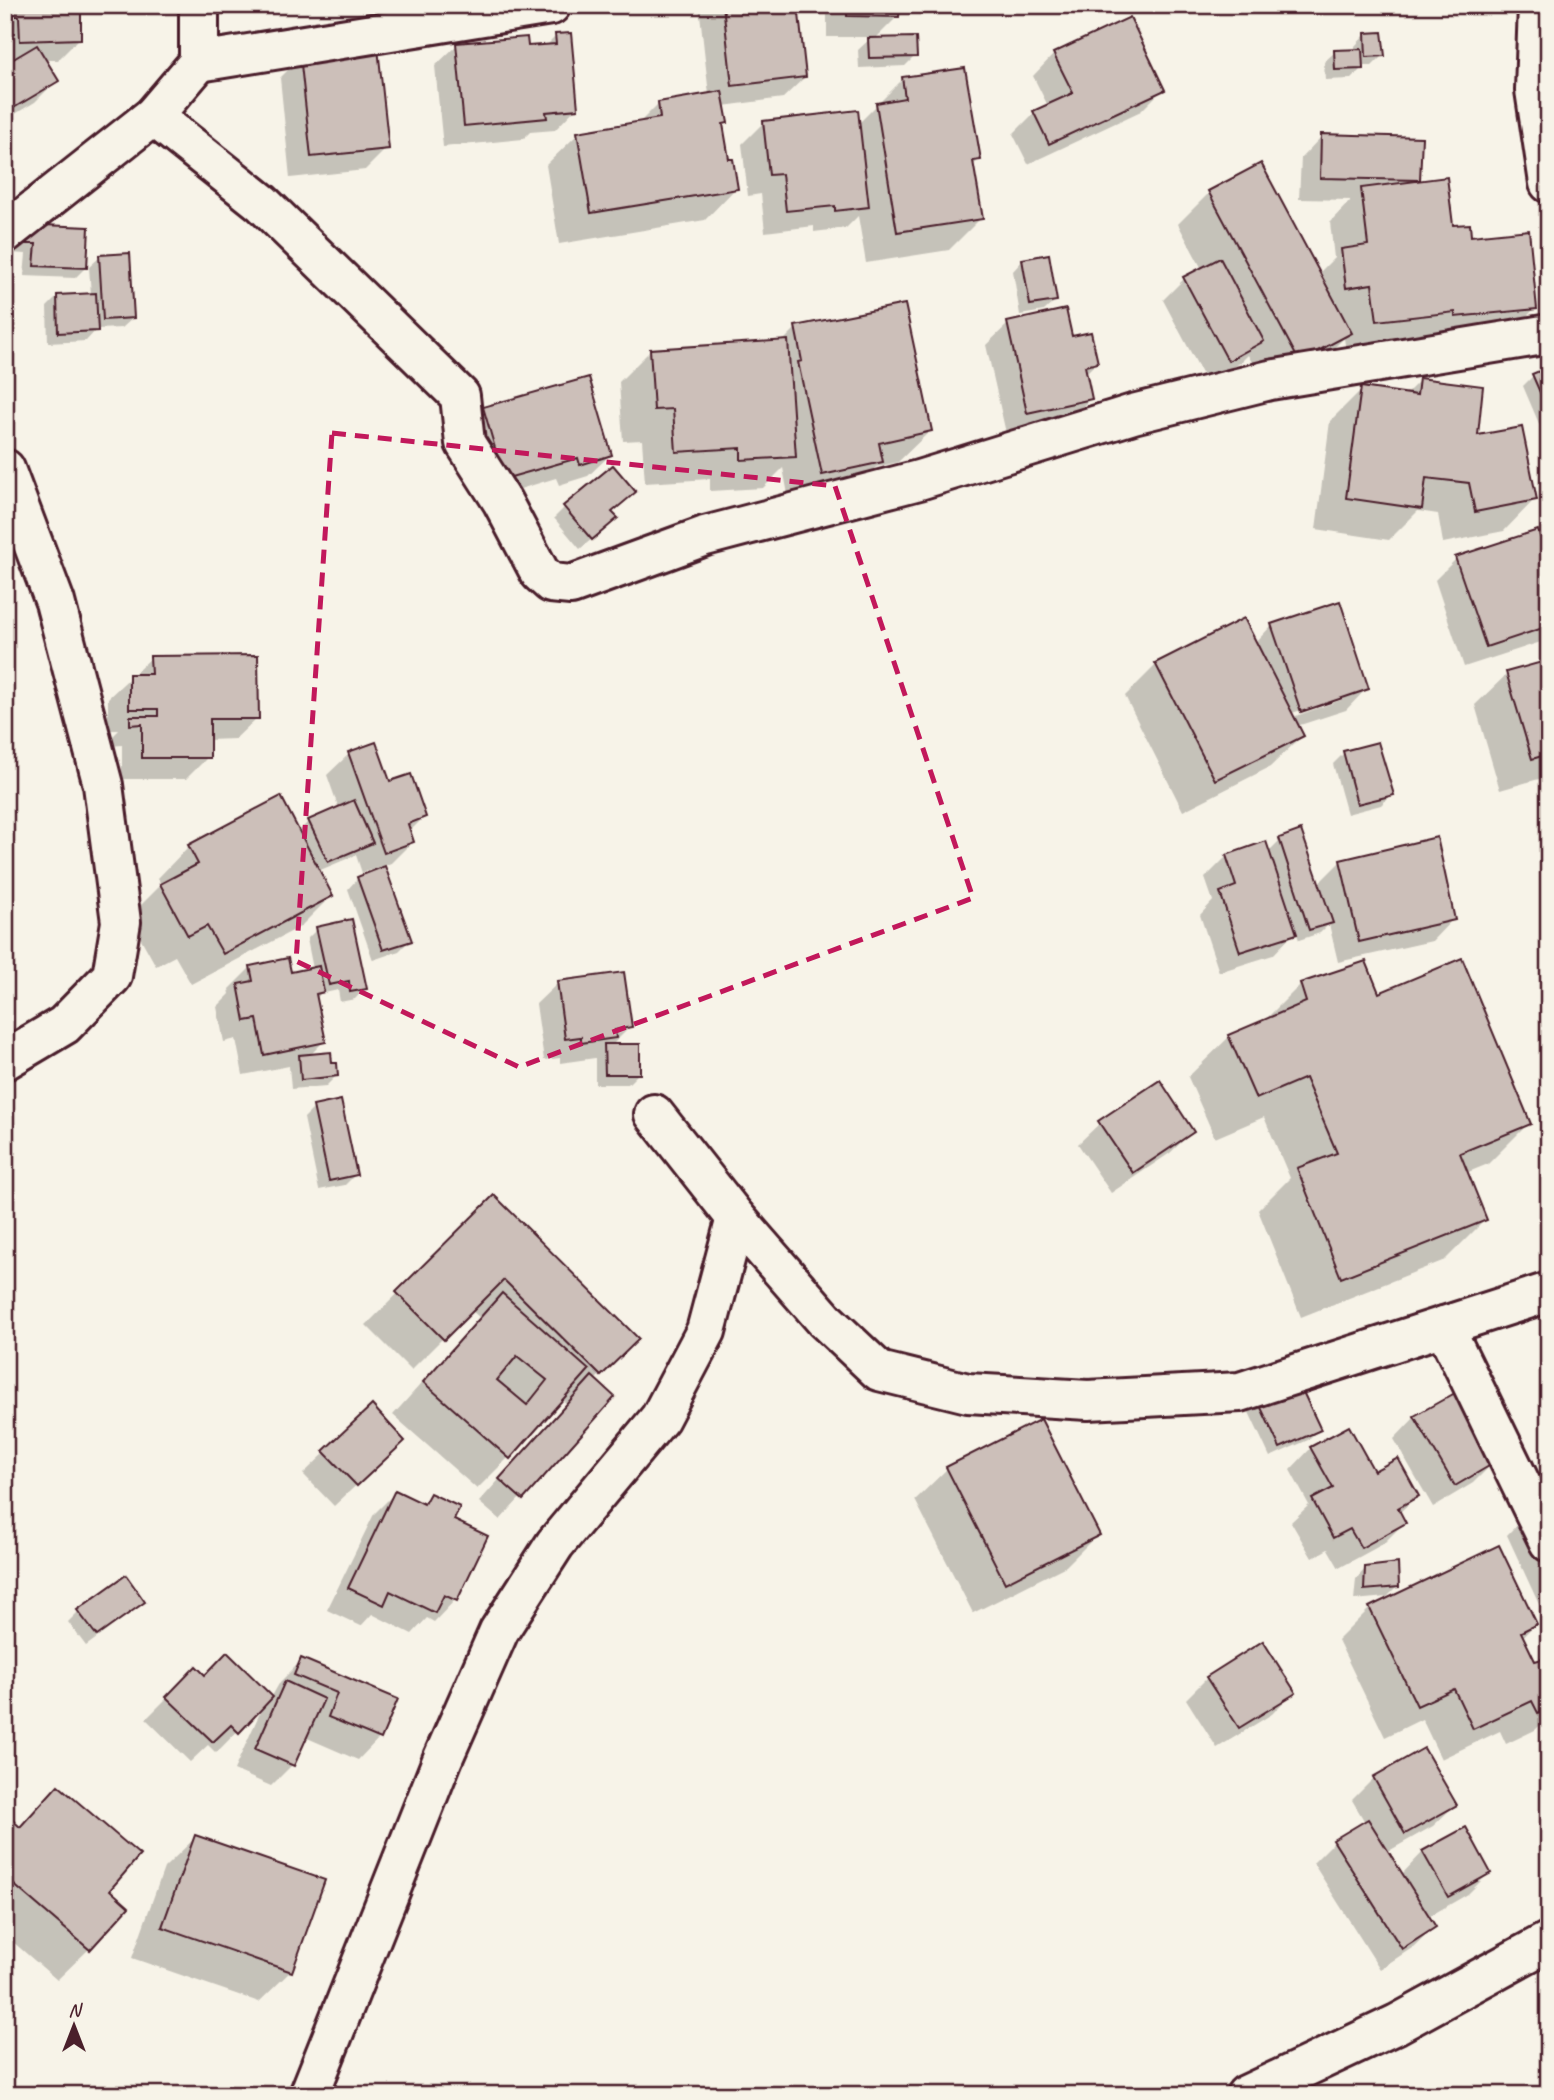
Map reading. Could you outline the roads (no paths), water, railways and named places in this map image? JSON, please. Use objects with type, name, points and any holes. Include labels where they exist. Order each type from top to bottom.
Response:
[{"type":"street","points":[[199,5],[199,62]]},
{"type":"street","points":[[5,233],[153,116],[199,62],[551,5]]},
{"type":"street","points":[[1538,5],[1535,90],[1549,183]]},
{"type":"street","points":[[153,116],[262,204],[460,396],[465,443],[502,501],[540,573],[551,583],[571,584],[705,536],[919,480],[1145,411],[1270,380],[1549,334]]},
{"type":"street","points":[[5,469],[55,602],[103,785],[121,922],[112,976],[64,1025],[5,1060]]},
{"type":"street","points":[[654,1114],[736,1218],[825,1320],[879,1371],[968,1393],[1088,1400],[1240,1392],[1549,1292]]},
{"type":"street","points":[[309,2095],[443,1758],[499,1631],[555,1544],[660,1418],[706,1331],[736,1218]]},
{"type":"street","points":[[1444,1326],[1549,1542]]},
{"type":"street","points":[[1246,2095],[1397,2024],[1549,1941]]}]
